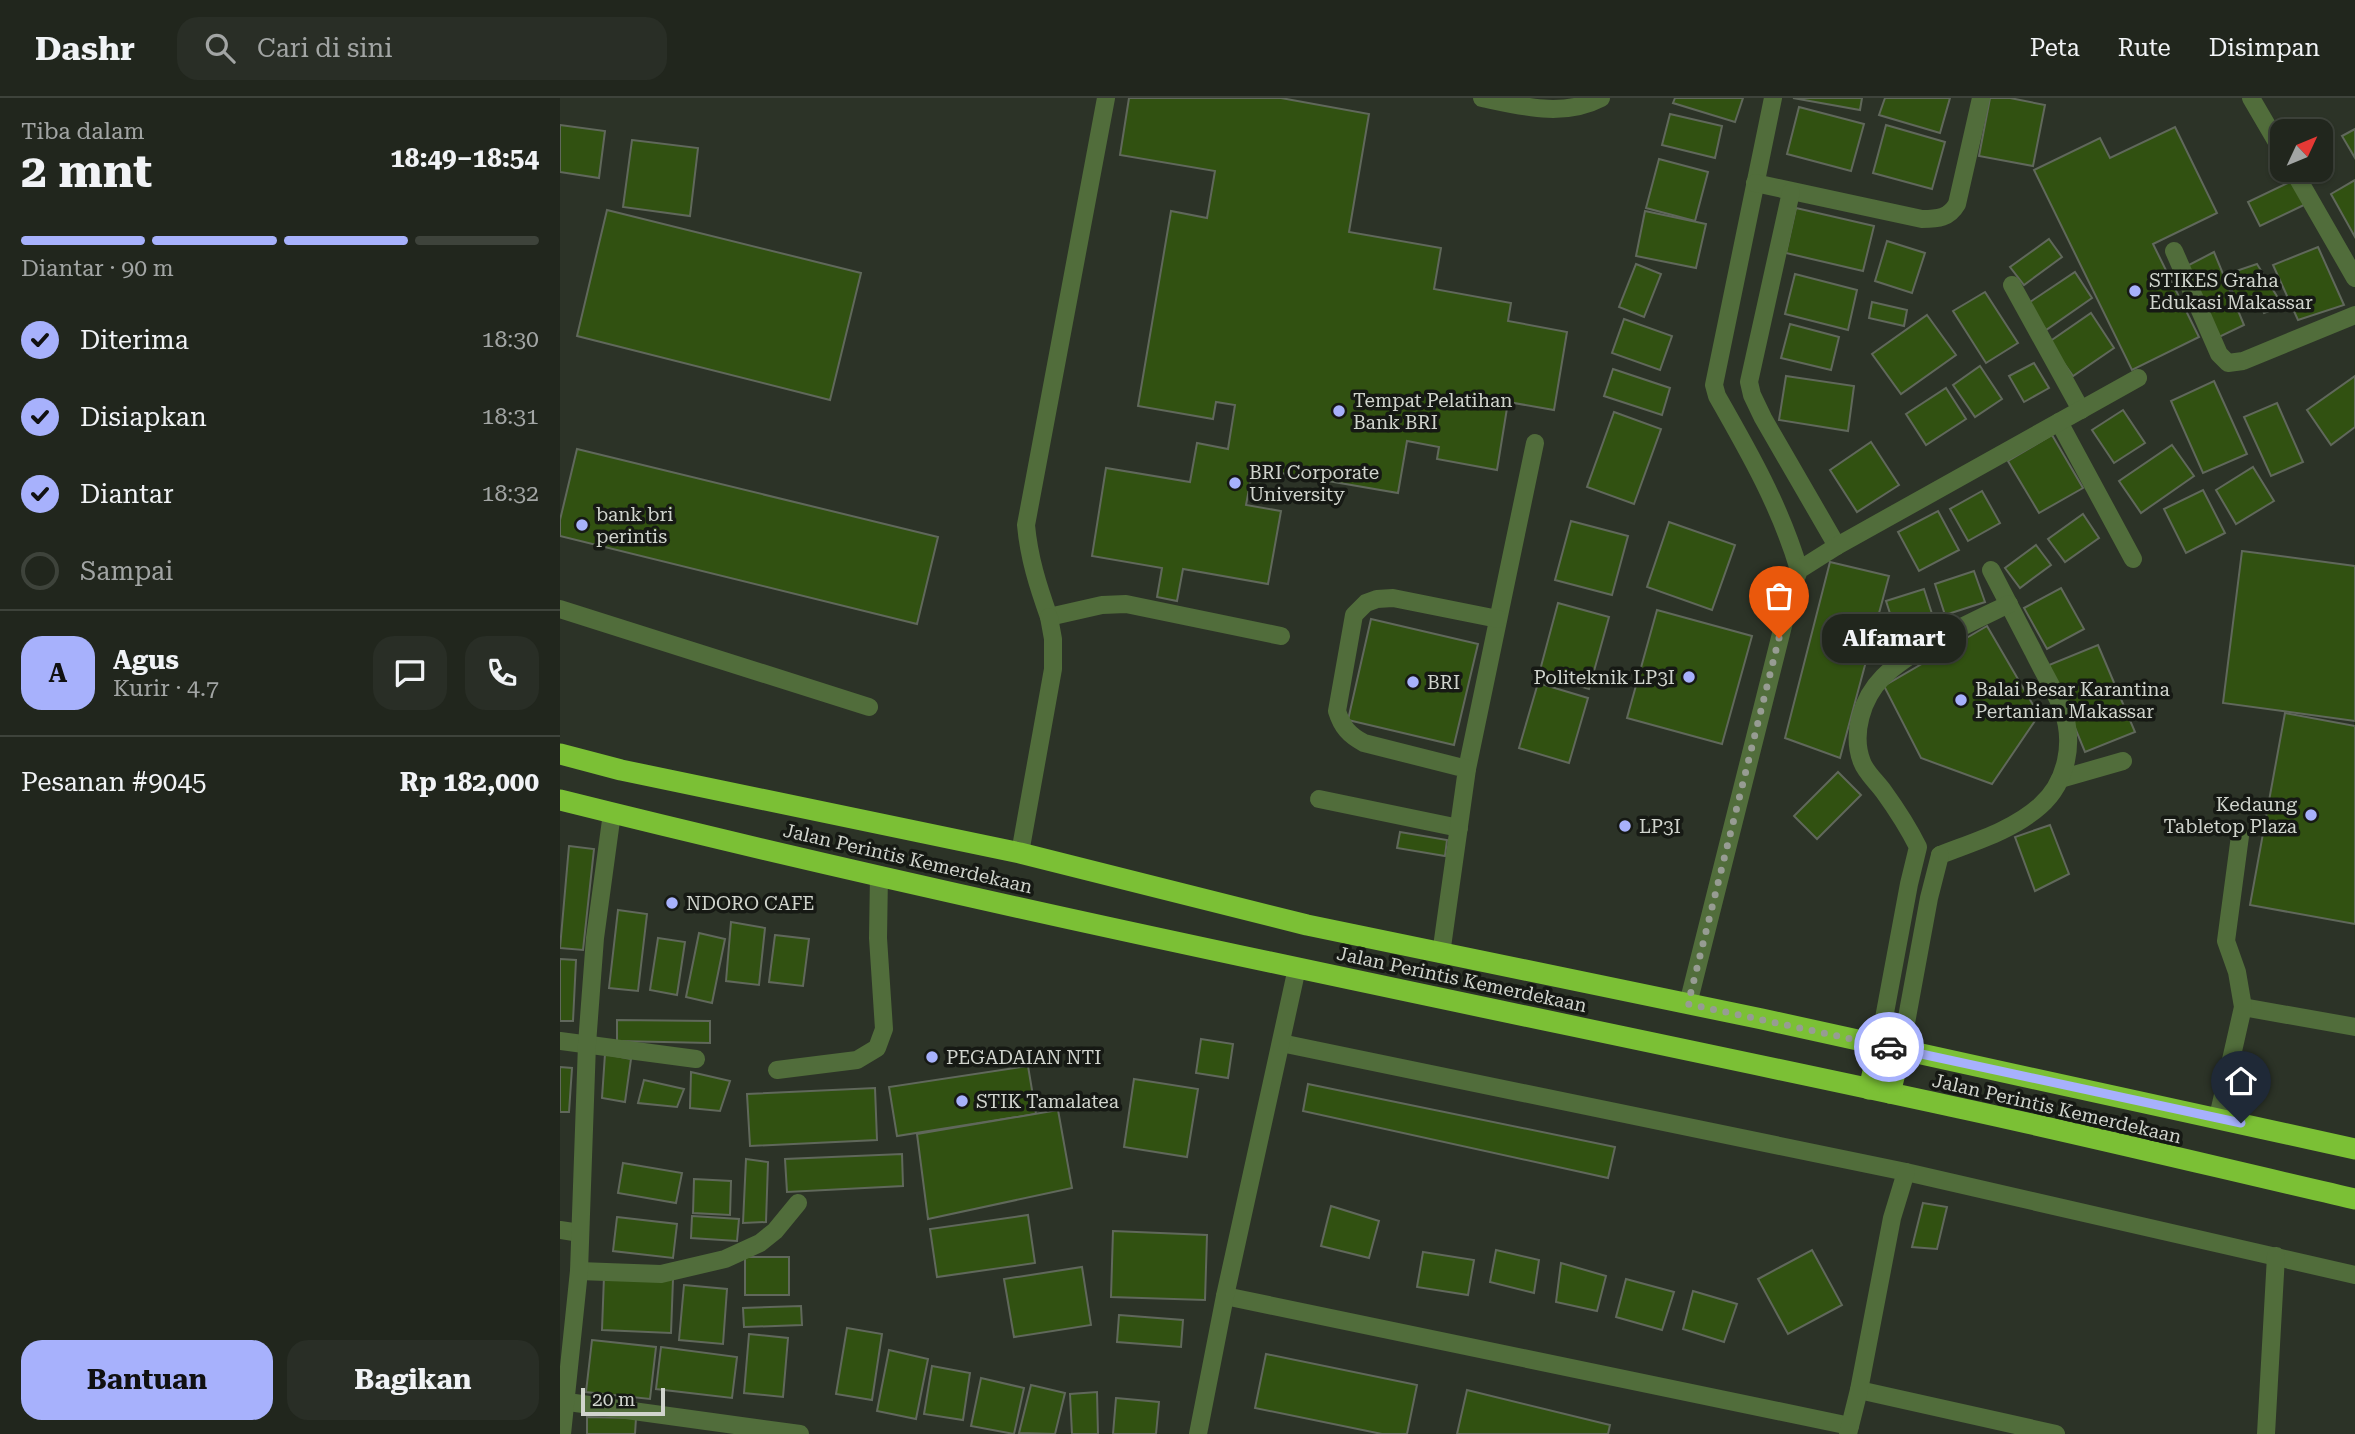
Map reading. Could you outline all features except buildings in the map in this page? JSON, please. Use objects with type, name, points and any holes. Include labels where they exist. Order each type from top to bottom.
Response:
[{"type":"highway","name":"Jalan Perintis Kemerdekaan","points":[[560,754],[1020,853],[1307,925],[2218,1117],[2355,1149]]},
{"type":"highway","name":"Jalan Perintis Kemerdekaan","points":[[560,800],[879,875],[1297,968],[1869,1088],[2355,1199]]},
{"type":"highway","points":[[1869,1088],[1879,1045]]},
{"type":"highway","points":[[1890,1094],[1900,1050]]},
{"type":"street","points":[[1020,853],[1053,669],[1053,639],[1049,617],[1031,565],[1026,525],[1106,98]]},
{"type":"street","points":[[1482,98],[1530,107],[1560,109],[1589,104],[1601,98]]},
{"type":"street","points":[[1688,1004],[1789,600],[1799,570],[1790,539],[1764,481],[1717,396],[1714,385],[1773,98]]},
{"type":"street","points":[[1755,183],[1922,219],[1938,219],[1952,212],[1957,204],[1981,98]]},
{"type":"street","points":[[2251,98],[2270,130]]},
{"type":"street","points":[[2300,182],[2355,278]]},
{"type":"street","points":[[1791,192],[1749,388],[1763,418],[1837,546]]},
{"type":"street","points":[[2174,251],[2219,354],[2228,363],[2236,363],[2355,315]]},
{"type":"street","points":[[2012,285],[2081,410]]},
{"type":"street","points":[[1799,570],[1837,546],[2138,378]]},
{"type":"street","points":[[2059,422],[2133,559]]},
{"type":"street","points":[[1441,954],[1467,769],[1535,443]]},
{"type":"street","points":[[1940,855],[1998,832],[2028,816],[2042,804],[2060,779],[2066,764],[2069,741],[2063,710],[1992,570]]},
{"type":"street","points":[[1467,769],[1364,743],[1351,736],[1341,725],[1337,711],[1354,615],[1366,603],[1393,598],[1498,619]]},
{"type":"street","points":[[1049,617],[1102,605],[1126,604],[1281,636]]},
{"type":"street","points":[[1879,1045],[1919,847],[1906,823],[1863,766],[1858,751],[1857,729],[1871,692],[1883,677],[1950,633],[2008,604]]},
{"type":"street","points":[[560,609],[869,707]]},
{"type":"street","points":[[2060,779],[2123,761]]},
{"type":"street","points":[[1319,799],[1458,828]]},
{"type":"street","points":[[562,1434],[562,1402],[579,1271],[587,1044],[596,927],[612,813]]},
{"type":"street","points":[[2218,1117],[2243,1007],[2237,972],[2225,941],[2240,836]]},
{"type":"street","points":[[1919,847],[1933,850],[1940,855]]},
{"type":"street","points":[[1900,1050],[1929,898],[1940,855]]},
{"type":"street","points":[[778,1070],[857,1060],[877,1048],[884,1029],[878,938],[879,875]]},
{"type":"street","points":[[1908,891],[1929,898]]},
{"type":"street","points":[[1198,1434],[1225,1296],[1297,968]]},
{"type":"street","points":[[2243,1007],[2355,1027]]},
{"type":"street","points":[[560,1041],[696,1059]]},
{"type":"street","points":[[1281,1043],[1906,1172],[2355,1275]]},
{"type":"street","points":[[1225,1296],[1849,1430],[1892,1219],[1906,1172]]},
{"type":"street","points":[[579,1271],[661,1274],[724,1259],[760,1243],[775,1231],[799,1203]]},
{"type":"street","points":[[560,1230],[580,1233]]},
{"type":"street","points":[[2266,1434],[2276,1256]]},
{"type":"street","points":[[1859,1390],[2056,1434]]},
{"type":"street","points":[[562,1402],[800,1434]]},
{"type":"way so far","points":[[1779,638],[1688,1004],[1889,1047]]},
{"type":"place","name":"STIKES Graha Edukasi Makassar","points":[[2135,291]]},
{"type":"place","name":"Tempat Pelatihan Bank BRI","points":[[1339,411]]},
{"type":"place","name":"BRI Corporate University","points":[[1235,483]]},
{"type":"place","name":"bank bri perintis","points":[[582,525]]},
{"type":"place","name":"Alfamart","points":[[1779,638]]},
{"type":"place","name":"Politeknik LP3I","points":[[1689,677]]},
{"type":"place","name":"BRI","points":[[1413,682]]},
{"type":"place","name":"Balai Besar Karantina Pertanian Makassar","points":[[1961,700]]},
{"type":"place","name":"Kedaung Tabletop Plaza","points":[[2311,815]]},
{"type":"place","name":"LP3I","points":[[1625,826]]},
{"type":"place","name":"NDORO CAFE","points":[[672,903]]},
{"type":"place","name":"PEGADAIAN NTI","points":[[932,1057]]},
{"type":"place","name":"STIK Tamalatea","points":[[962,1101]]},
{"type":"route","points":[[1889,1047],[2241,1123]]}]
